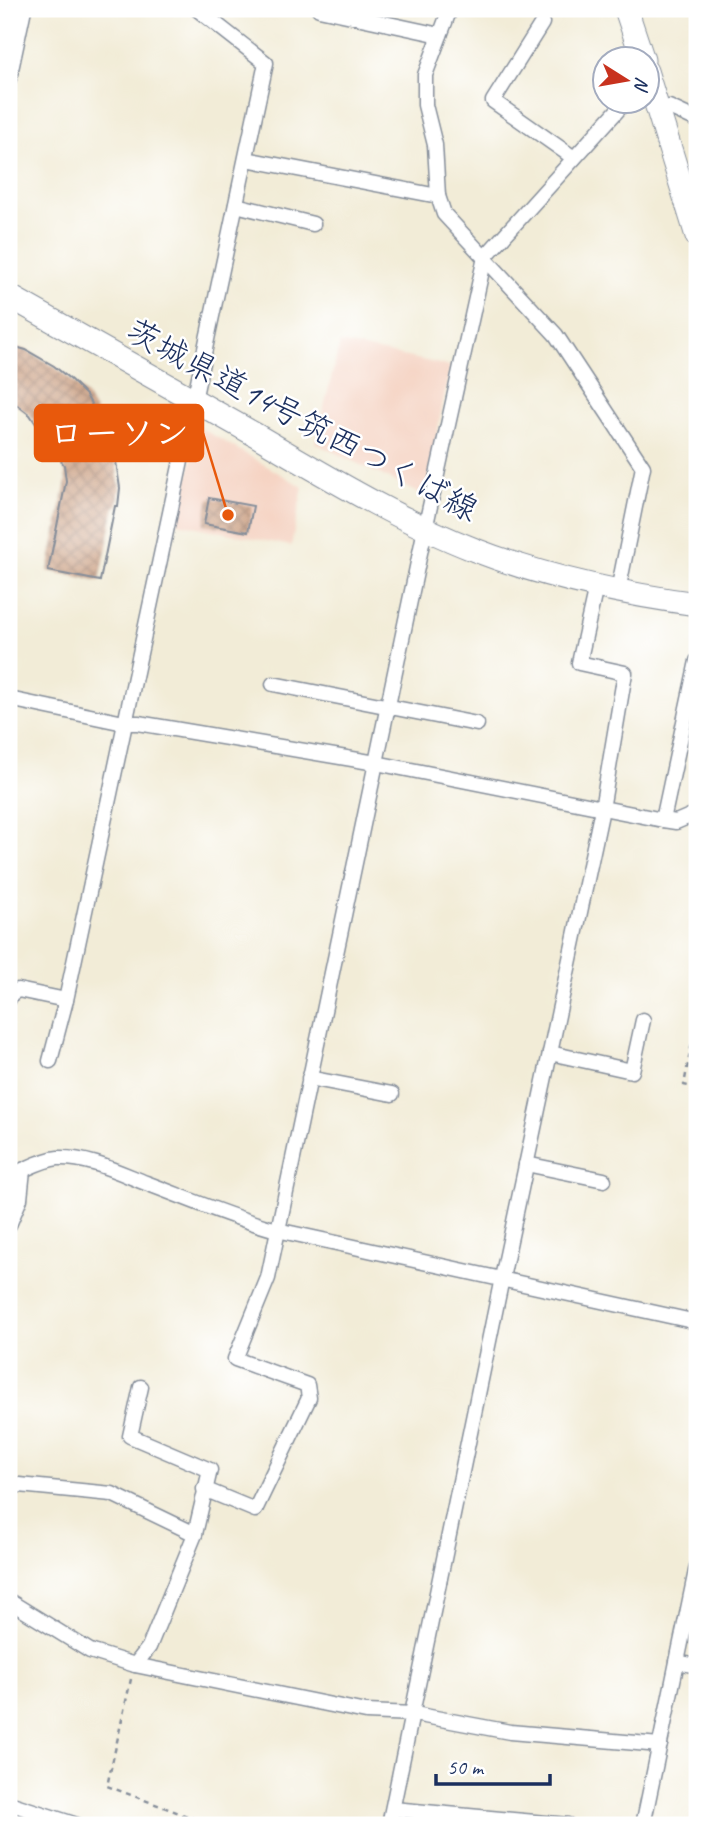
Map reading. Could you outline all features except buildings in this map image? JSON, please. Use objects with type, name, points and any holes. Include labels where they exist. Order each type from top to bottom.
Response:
[{"type":"main road","points":[[626,9],[638,46]]},
{"type":"main road","points":[[660,113],[697,236]]},
{"type":"main road","name":"茨城県道14号筑西つくば線","points":[[9,296],[355,492],[425,528],[514,564],[607,589],[697,604]]},
{"type":"street","points":[[9,79],[24,9]]},
{"type":"street","points":[[50,1061],[66,1000],[265,63],[197,9]]},
{"type":"street","points":[[319,9],[440,35]]},
{"type":"street","points":[[389,1825],[602,809],[625,673],[579,663],[607,589],[643,467],[556,335],[444,214],[438,196],[435,145],[425,105],[425,75],[450,9]]},
{"type":"street","points":[[542,23],[492,101],[574,158]]},
{"type":"street","points":[[660,110],[669,107],[697,120]]},
{"type":"street","points":[[204,1489],[255,1510],[309,1398],[307,1385],[235,1359],[268,1278],[387,706],[485,257],[612,116]]},
{"type":"street","points":[[246,159],[438,196]]},
{"type":"street","points":[[236,205],[313,224]]},
{"type":"street","points":[[663,820],[697,661]]},
{"type":"street","points":[[273,684],[477,724]]},
{"type":"street","points":[[9,699],[124,723],[138,723],[376,764],[663,820],[676,822],[697,813]]},
{"type":"street","points":[[9,999],[11,994],[18,990],[66,1000]]},
{"type":"street","points":[[550,1053],[632,1071],[643,1020]]},
{"type":"street","points":[[309,1077],[392,1094]]},
{"type":"street","points":[[23,1170],[57,1158],[78,1160],[107,1168],[249,1223],[697,1322]]},
{"type":"street","points":[[9,1162],[23,1170]]},
{"type":"street","points":[[526,1164],[604,1180]]},
{"type":"street","points":[[9,1225],[20,1199],[23,1170]]},
{"type":"street","points":[[135,1665],[149,1647],[195,1534],[210,1470],[130,1436],[141,1387]]},
{"type":"street","points":[[9,1484],[112,1494],[195,1534]]},
{"type":"street","points":[[643,1825],[697,1566]]},
{"type":"street","points":[[9,1601],[90,1651],[135,1665],[366,1712],[414,1714],[509,1732],[660,1745]]},
{"type":"street","points":[[677,1662],[697,1666]]},
{"type":"street","points":[[9,1802],[77,1825]]},
{"type":"street","points":[[393,1809],[568,1825]]},
{"type":"path","points":[[697,1015],[684,1086],[697,1088]]},
{"type":"path","points":[[135,1665],[107,1786],[211,1825]]},
{"type":"shaded area","points":[[340,343],[450,366],[425,496],[315,443]]},
{"type":"shaded area","points":[[199,427],[303,487],[291,546],[178,523]]},
{"type":"place","name":"ローソン","points":[[228,515]]}]
